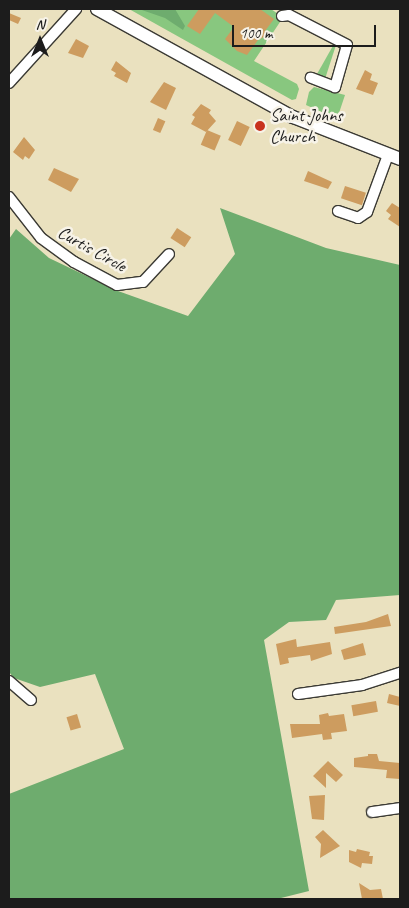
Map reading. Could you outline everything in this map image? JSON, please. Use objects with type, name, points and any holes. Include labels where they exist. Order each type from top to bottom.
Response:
[{"type":"main road","points":[[97,9],[293,117],[394,157]]},
{"type":"street","points":[[9,83],[76,9]]},
{"type":"street","points":[[282,16],[289,15],[347,45],[335,87],[311,78]]},
{"type":"street","points":[[338,211],[358,218],[367,212],[394,157]]},
{"type":"street","name":"Curtis Circle","points":[[9,197],[41,238],[74,262],[117,284],[143,282],[169,254]]},
{"type":"street","points":[[298,694],[362,685],[400,673]]},
{"type":"street","points":[[9,681],[32,700]]},
{"type":"street","points":[[372,812],[400,808]]},
{"type":"green space","points":[[129,9],[271,9],[278,14],[280,22],[254,61],[297,84],[299,89],[296,99],[292,100]]},
{"type":"green space","points":[[139,9],[175,9],[185,26],[183,30],[165,18]]},
{"type":"green space","points":[[334,44],[336,45],[325,79],[317,74]]},
{"type":"green space","points":[[314,87],[345,95],[337,119],[306,105],[309,92]]},
{"type":"green space","points":[[220,208],[326,248],[400,265],[400,595],[336,600],[326,620],[289,622],[264,640],[309,891],[277,899],[9,899],[9,794],[124,749],[95,674],[40,687],[14,678],[9,672],[9,239],[16,229],[49,258],[118,291],[188,316],[235,254]]},
{"type":"building","points":[[199,9],[260,9],[274,19],[265,31],[266,36],[258,40],[247,55],[237,51],[225,39],[234,27],[215,13],[200,34],[187,26]]},
{"type":"building","points":[[9,13],[21,18],[18,24],[9,20]]},
{"type":"building","points":[[76,39],[89,46],[83,58],[68,53]]},
{"type":"building","points":[[116,61],[131,73],[127,83],[114,76],[116,73],[111,70]]},
{"type":"building","points":[[365,70],[372,74],[370,80],[378,83],[373,95],[356,89]]},
{"type":"building","points":[[164,82],[176,88],[166,110],[150,102]]},
{"type":"building","points":[[201,104],[211,110],[209,113],[216,121],[206,132],[191,124],[195,117],[192,115]]},
{"type":"building","points":[[158,118],[165,121],[160,133],[153,130]]},
{"type":"building","points":[[237,121],[250,127],[241,146],[228,140]]},
{"type":"building","points":[[207,130],[221,136],[215,151],[201,145]]},
{"type":"building","points":[[24,137],[35,150],[29,159],[25,156],[23,160],[13,152]]},
{"type":"building","points":[[54,168],[79,179],[71,192],[48,180]]},
{"type":"building","points":[[308,171],[332,182],[328,189],[304,181]]},
{"type":"building","points":[[345,186],[366,193],[362,205],[341,198]]},
{"type":"building","points":[[392,203],[400,208],[400,227],[388,219],[391,215],[386,211]]},
{"type":"building","points":[[177,228],[191,237],[185,247],[170,238]]},
{"type":"building","points":[[388,614],[391,626],[335,634],[334,627],[366,622]]},
{"type":"building","points":[[296,639],[297,647],[330,642],[332,654],[311,661],[310,655],[288,658],[289,663],[280,665],[276,644]]},
{"type":"building","points":[[363,643],[366,655],[344,660],[341,650]]},
{"type":"building","points":[[389,694],[400,697],[400,706],[387,703]]},
{"type":"building","points":[[376,701],[378,712],[353,716],[351,705]]},
{"type":"building","points":[[328,713],[329,716],[344,714],[347,731],[331,733],[332,739],[323,740],[322,734],[292,738],[290,724],[320,724],[319,715]]},
{"type":"building","points":[[77,714],[81,727],[71,731],[66,717]]},
{"type":"building","points":[[368,754],[377,754],[379,761],[400,763],[400,779],[386,778],[387,770],[354,767],[354,758],[368,756]]},
{"type":"building","points":[[328,761],[343,775],[336,782],[326,773],[326,788],[313,776]]},
{"type":"building","points":[[325,795],[324,820],[312,819],[309,796]]},
{"type":"building","points":[[323,830],[340,846],[320,858],[321,844],[315,837]]},
{"type":"building","points":[[357,849],[370,852],[369,856],[373,856],[372,864],[362,863],[361,868],[349,862],[349,850],[356,852]]},
{"type":"building","points":[[359,883],[370,890],[381,889],[383,899],[362,899]]},
{"type":"place","name":"Saint Johns Church","points":[[260,126]]}]
